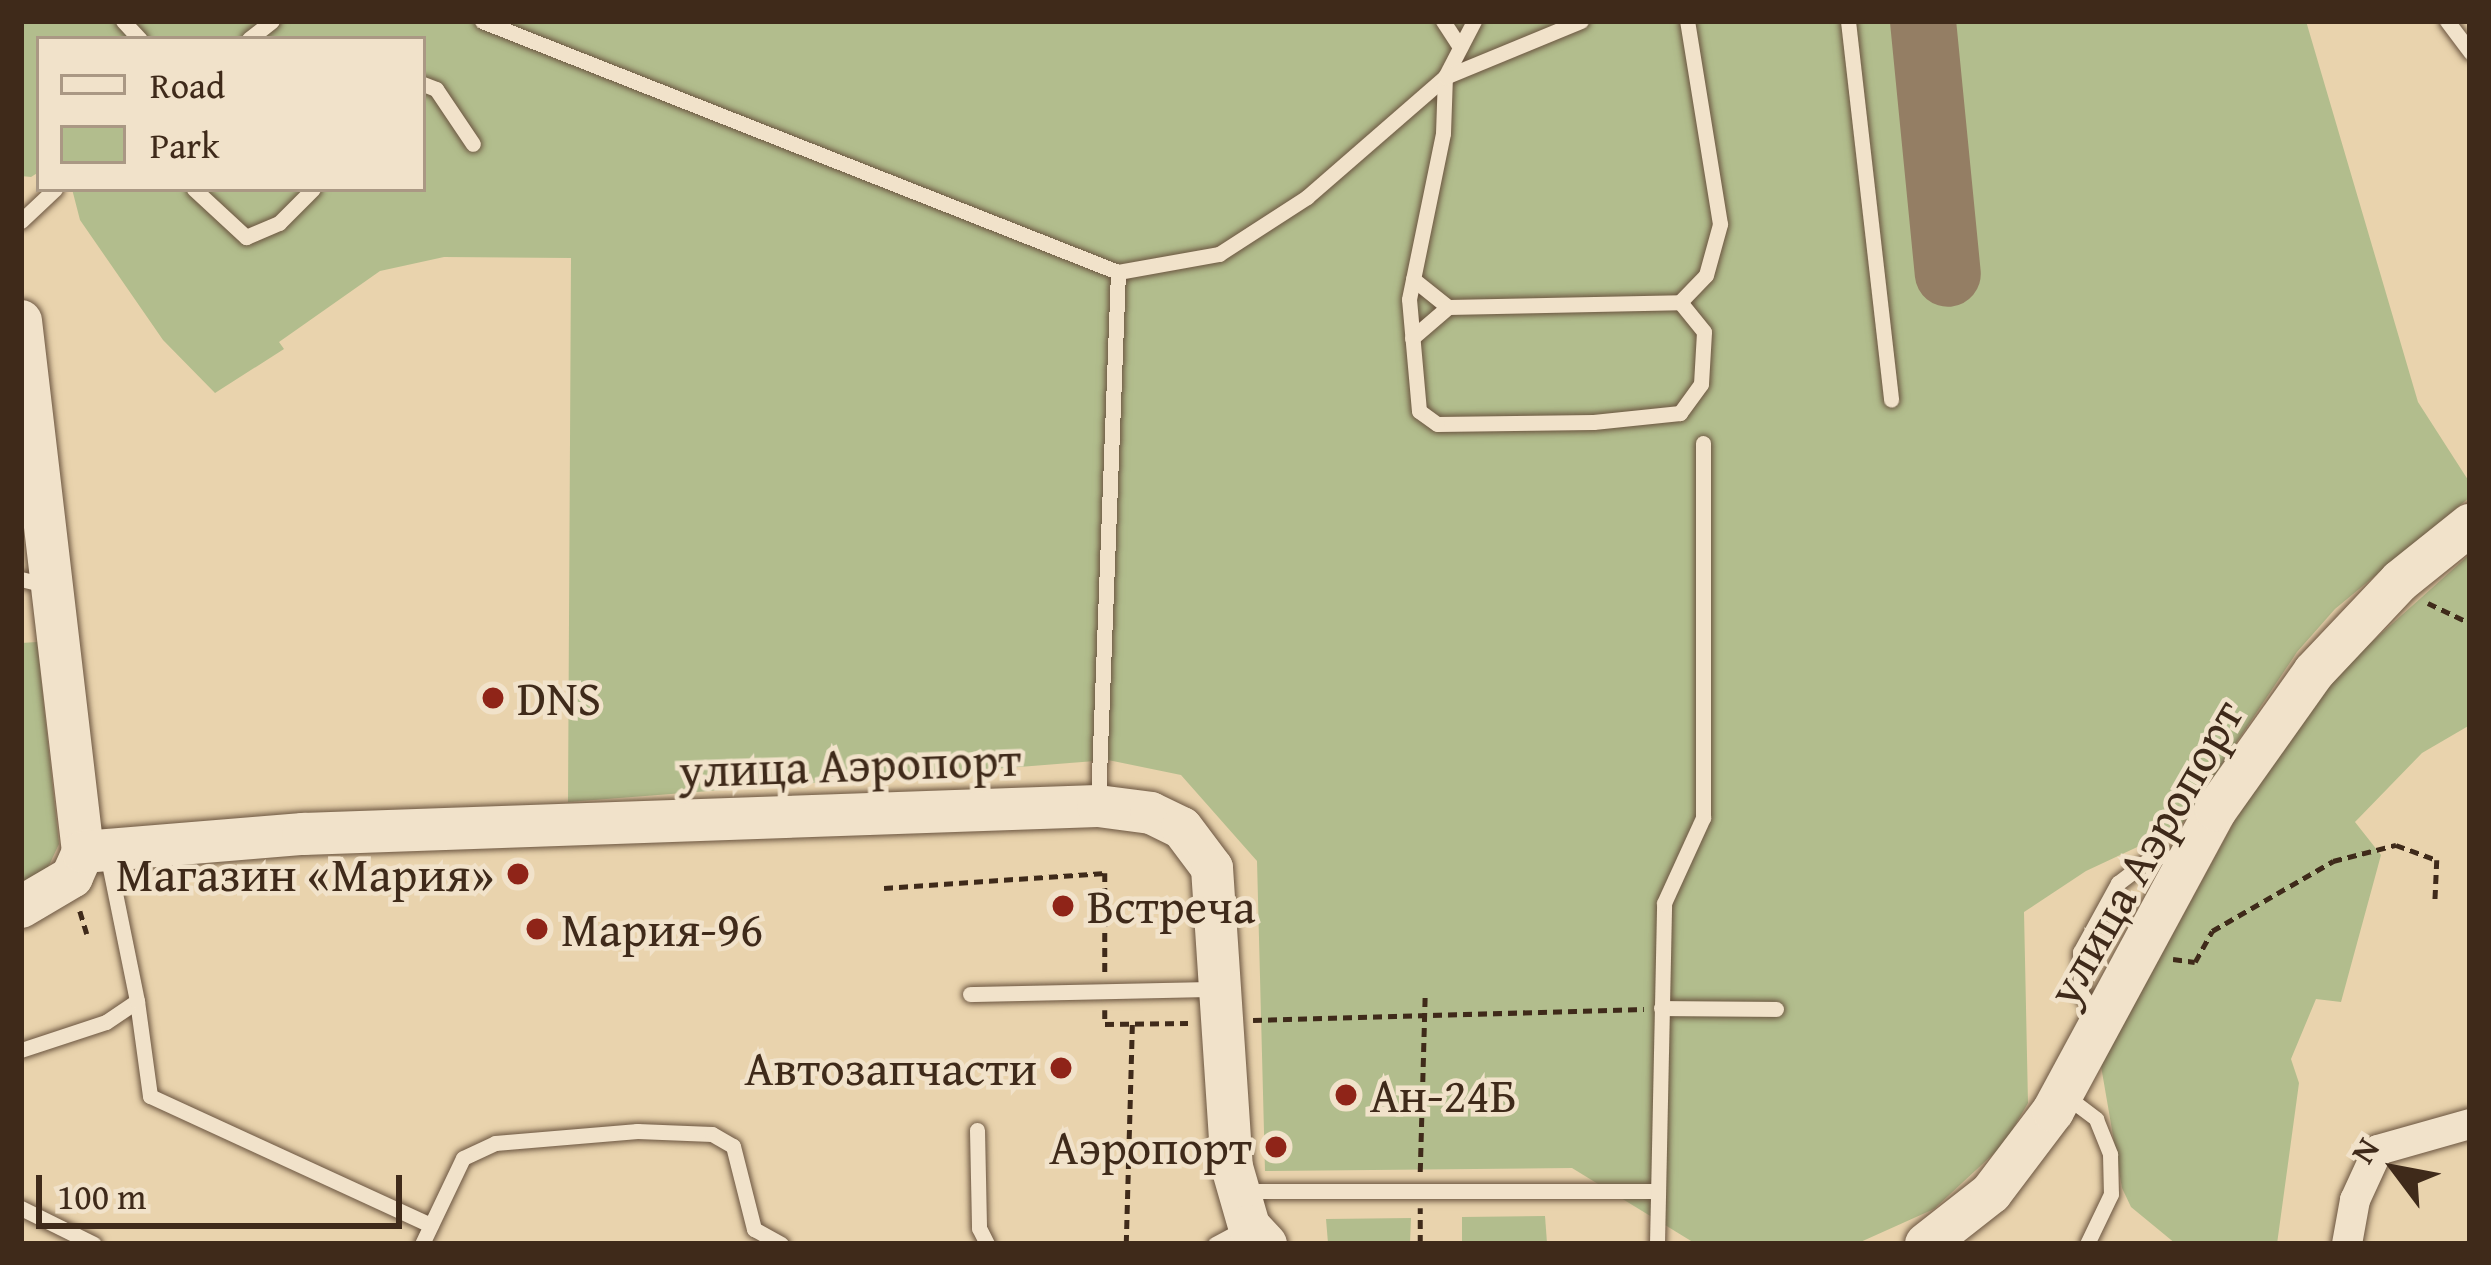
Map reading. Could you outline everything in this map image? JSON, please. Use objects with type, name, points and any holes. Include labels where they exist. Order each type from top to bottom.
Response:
[{"type":"main road","points":[[21,322],[37,583],[95,852],[72,877],[21,907]]},
{"type":"main road","name":"улица Аэропорт","points":[[1926,1244],[1991,1193],[2063,1093],[2186,863],[2314,672],[2400,581],[2470,525]]},
{"type":"main road","name":"улица Аэропорт","points":[[95,852],[303,834],[1098,806],[1151,813],[1181,828],[1212,868],[1242,1226]]},
{"type":"street","points":[[2348,1244],[2356,1200],[2378,1150],[2470,1124]]},
{"type":"lane","points":[[482,21],[1118,272],[1219,254],[1307,196],[1445,76],[1581,21]]},
{"type":"lane","points":[[1443,21],[1460,47]]},
{"type":"lane","points":[[1474,21],[1445,76],[1443,134],[1413,279],[1412,338],[1419,411],[1437,424],[1680,413],[1701,384],[1704,332],[1680,302]]},
{"type":"lane","points":[[1412,338],[1448,307],[1680,302],[1706,275],[1720,224],[1687,21]]},
{"type":"lane","points":[[1848,21],[1891,400]]},
{"type":"lane","points":[[2447,21],[2470,52]]},
{"type":"lane","points":[[426,85],[436,88],[473,143]]},
{"type":"lane","points":[[21,221],[52,192]]},
{"type":"lane","points":[[197,192],[246,238],[279,223],[310,192]]},
{"type":"lane","points":[[1098,806],[1118,272]]},
{"type":"lane","points":[[1413,279],[1448,307]]},
{"type":"lane","points":[[1657,1244],[1664,903],[1703,818],[1703,443]]},
{"type":"lane","points":[[95,852],[137,1001],[150,1096],[431,1226]]},
{"type":"lane","points":[[970,994],[1105,991],[1224,1006]]},
{"type":"lane","points":[[21,1050],[106,1022],[137,1001]]},
{"type":"lane","points":[[1661,1008],[1775,1009]]},
{"type":"lane","points":[[2063,1093],[2096,1119],[2110,1154],[2111,1194],[2086,1244]]},
{"type":"lane","points":[[977,1130],[979,1228],[987,1244]]},
{"type":"lane","points":[[422,1244],[463,1158],[495,1143],[712,1133],[733,1146],[754,1229],[781,1244]]},
{"type":"lane","points":[[1242,1226],[1420,1191],[1657,1191]]},
{"type":"lane","points":[[21,1208],[94,1244]]},
{"type":"path","points":[[2400,581],[2455,622],[2470,623]]},
{"type":"path","points":[[2168,958],[2194,962],[2212,931],[2333,861],[2396,845],[2437,860],[2435,904]]},
{"type":"path","points":[[884,888],[1105,872],[1105,1024],[1224,1006],[1424,1014],[1661,1008]]},
{"type":"path","points":[[63,915],[80,910],[88,934]]},
{"type":"path","points":[[1420,1244],[1425,993]]},
{"type":"path","points":[[1126,1244],[1132,1023]]},
{"type":"green space","points":[[21,21],[2306,21],[2418,402],[2470,483],[2470,497],[2335,609],[2297,652],[2180,827],[2086,871],[2024,912],[2028,1103],[2004,1144],[1934,1209],[1856,1244],[1696,1244],[1572,1168],[1265,1171],[1257,861],[1181,775],[1108,760],[568,802],[571,258],[444,257],[380,271],[279,342],[284,349],[215,393],[163,340],[80,220],[73,192],[426,192],[426,36],[36,36],[36,174],[21,176]]},
{"type":"green space","points":[[2470,554],[2470,725],[2422,753],[2355,822],[2381,855],[2341,1002],[2316,999],[2291,1059],[2299,1083],[2277,1244],[2176,1244],[2131,1207],[2122,1188],[2101,1066],[2234,822],[2326,683]]},
{"type":"green space","points":[[37,642],[59,844],[45,874],[21,891],[21,643]]},
{"type":"green space","points":[[1545,1216],[1547,1243],[1462,1244],[1462,1217]]},
{"type":"green space","points":[[1411,1218],[1410,1243],[1328,1243],[1326,1219]]},
{"type":"taxiway","points":[[1923,21],[1948,274]]},
{"type":"place","name":"DNS","points":[[493,698]]},
{"type":"place","name":"Магазин «Мария»","points":[[518,874]]},
{"type":"place","name":"Встреча","points":[[1063,906]]},
{"type":"place","name":"Мария-96","points":[[537,929]]},
{"type":"place","name":"Автозапчасти","points":[[1061,1068]]},
{"type":"place","name":"Ан-24Б","points":[[1346,1095]]},
{"type":"place","name":"Аэропорт","points":[[1276,1147]]}]
